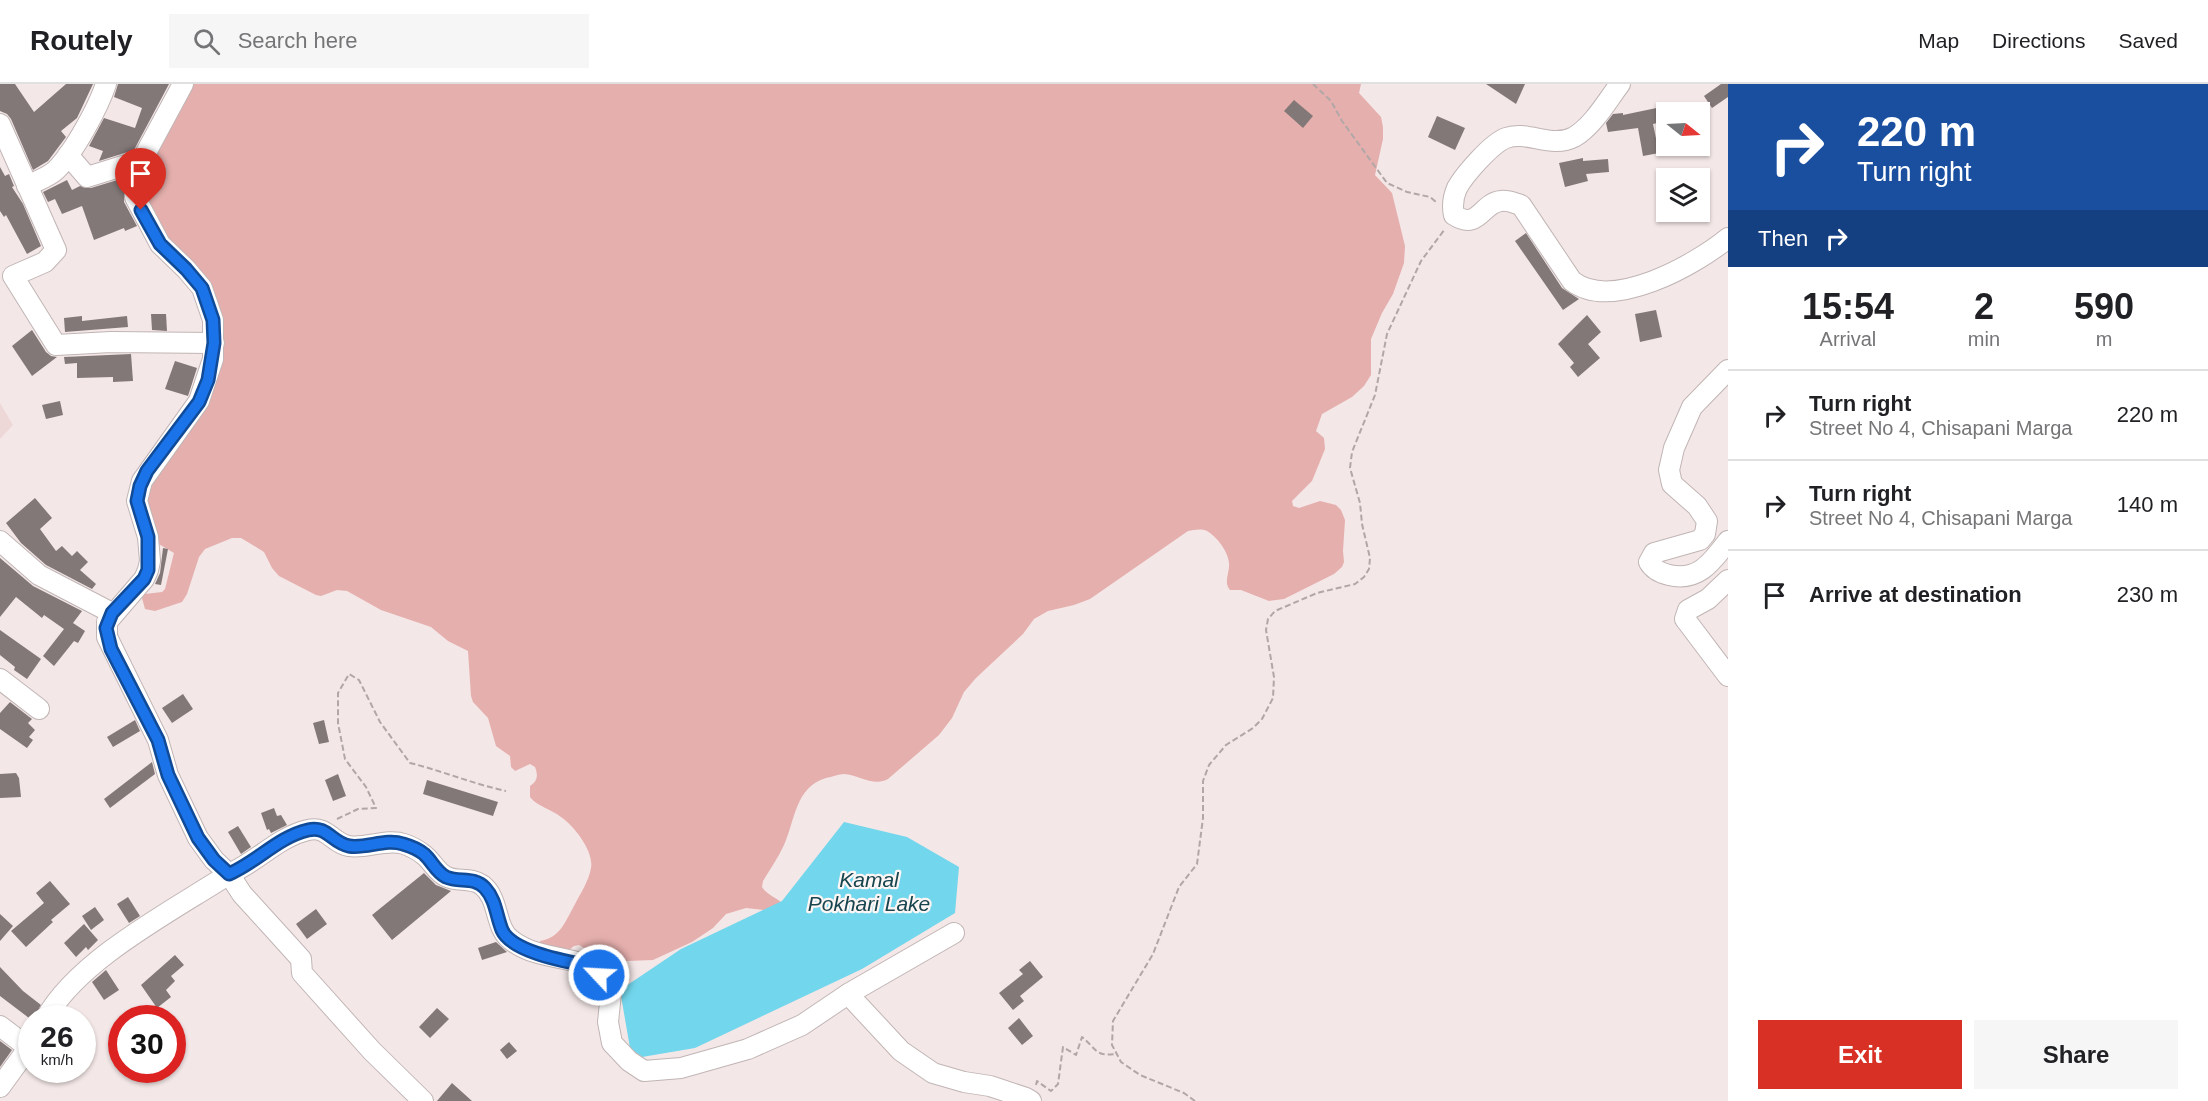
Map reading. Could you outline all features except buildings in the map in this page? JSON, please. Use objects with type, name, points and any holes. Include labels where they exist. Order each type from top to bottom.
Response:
[{"type":"street","points":[[27,186],[55,171],[68,154],[106,84]]},
{"type":"street","points":[[183,84],[136,174],[135,197],[160,244],[202,288],[213,320],[214,343],[208,380],[199,402],[142,481],[137,501],[148,537],[148,570],[144,579],[112,613],[106,628],[111,649],[158,740],[168,775],[198,838],[214,860],[229,874],[242,894],[301,959],[302,973],[372,1051],[423,1101]]},
{"type":"street","points":[[1620,84],[1588,126],[1577,135],[1555,142],[1516,137],[1506,138],[1495,146],[1470,171],[1458,187],[1454,197],[1454,215],[1461,220],[1468,221],[1497,202],[1508,201],[1521,205],[1572,281],[1580,286],[1600,290],[1626,289],[1658,279],[1709,254],[1728,238]]},
{"type":"street","points":[[0,124],[56,250],[45,262],[7,282],[56,345],[111,342],[214,343]]},
{"type":"street","points":[[68,154],[87,177],[142,160]]},
{"type":"street","points":[[1728,370],[1692,407],[1674,448],[1669,470],[1672,484],[1697,506],[1707,521],[1705,534],[1700,540],[1654,553],[1649,562],[1661,573],[1689,576],[1700,572],[1710,564],[1728,542]]},
{"type":"street","points":[[0,541],[39,575],[112,613]]},
{"type":"street","points":[[1728,580],[1708,599],[1688,610],[1685,619],[1728,676]]},
{"type":"street","points":[[0,679],[39,709]]},
{"type":"street","points":[[56,1005],[72,985],[104,955],[285,839],[309,829],[328,832],[349,846],[404,844],[423,854],[444,876],[468,879],[480,884],[492,898],[503,931],[512,941],[550,958],[598,969],[601,980],[611,993],[608,1022],[612,1043],[629,1061],[644,1071],[690,1066],[748,1048],[802,1025],[848,994],[954,933]]},
{"type":"street","points":[[848,994],[902,1051],[933,1073],[1028,1099]]},
{"type":"street","points":[[0,1026],[18,1037]]},
{"type":"street","points":[[0,1087],[18,1062]]},
{"type":"path","points":[[1195,1101],[1184,1093],[1129,1069],[1115,1054],[1111,1033],[1117,1012],[1153,954],[1179,887],[1197,864],[1203,818],[1203,781],[1209,765],[1226,745],[1253,728],[1262,719],[1273,698],[1274,677],[1266,630],[1268,619],[1275,611],[1317,592],[1355,584],[1364,577],[1369,569],[1370,558],[1350,468],[1352,452],[1375,395],[1387,334],[1421,261],[1454,215],[1430,197],[1407,192],[1387,183],[1342,122],[1331,101],[1313,84]]},
{"type":"path","points":[[309,829],[333,822],[358,808],[376,808],[366,787],[345,759],[339,732],[338,693],[350,674],[359,680],[380,722],[410,763],[438,770],[475,784],[506,791]]},
{"type":"path","points":[[1028,1099],[1037,1081],[1051,1091],[1058,1084],[1063,1047],[1076,1055],[1082,1037],[1102,1055],[1115,1054]]},
{"type":"shaded area","points":[[186,84],[1361,84],[1359,93],[1381,117],[1383,139],[1375,175],[1392,193],[1405,246],[1404,263],[1393,294],[1371,339],[1371,375],[1364,386],[1352,397],[1322,414],[1316,431],[1324,438],[1325,449],[1312,481],[1292,501],[1293,506],[1299,508],[1320,501],[1336,505],[1341,510],[1345,520],[1342,567],[1334,574],[1284,599],[1269,601],[1241,590],[1230,590],[1227,584],[1228,558],[1221,545],[1207,531],[1200,529],[1188,531],[1090,599],[1048,611],[1034,619],[1023,634],[964,692],[952,718],[939,735],[888,779],[877,782],[842,774],[816,782],[808,789],[798,806],[784,845],[763,881],[764,890],[783,904],[773,911],[746,908],[726,914],[713,928],[692,942],[653,960],[601,962],[595,961],[589,951],[579,945],[569,950],[539,947],[540,941],[557,933],[568,918],[588,878],[591,861],[582,840],[566,821],[530,797],[530,786],[537,778],[535,767],[530,764],[515,771],[511,767],[510,756],[496,746],[488,718],[473,702],[471,696],[468,651],[448,641],[431,627],[381,610],[347,591],[337,590],[321,596],[316,595],[279,576],[264,552],[241,538],[232,538],[205,549],[199,557],[187,594],[182,602],[155,611],[145,609],[142,598],[145,594],[162,592],[165,589],[174,553],[157,543],[140,502],[179,432],[217,328],[164,242],[138,194]]},
{"type":"shaded area","points":[[0,403],[13,425],[0,439]]},
{"type":"water","name":"Kamal Pokhari Lake","points":[[844,822],[907,837],[959,867],[955,913],[862,969],[695,1048],[642,1057],[630,1048],[620,990],[681,949],[782,901]]},
{"type":"route","points":[[141,210],[160,244],[202,288],[213,320],[213,359],[199,402],[147,471],[140,486],[137,501],[148,537],[150,561],[148,570],[144,579],[112,613],[106,628],[111,649],[158,740],[168,775],[198,838],[214,860],[229,874],[241,869],[285,839],[309,829],[328,832],[349,846],[404,844],[423,854],[444,876],[468,879],[484,887],[496,907],[503,931],[512,941],[550,958],[593,967],[598,969],[599,975]]}]
